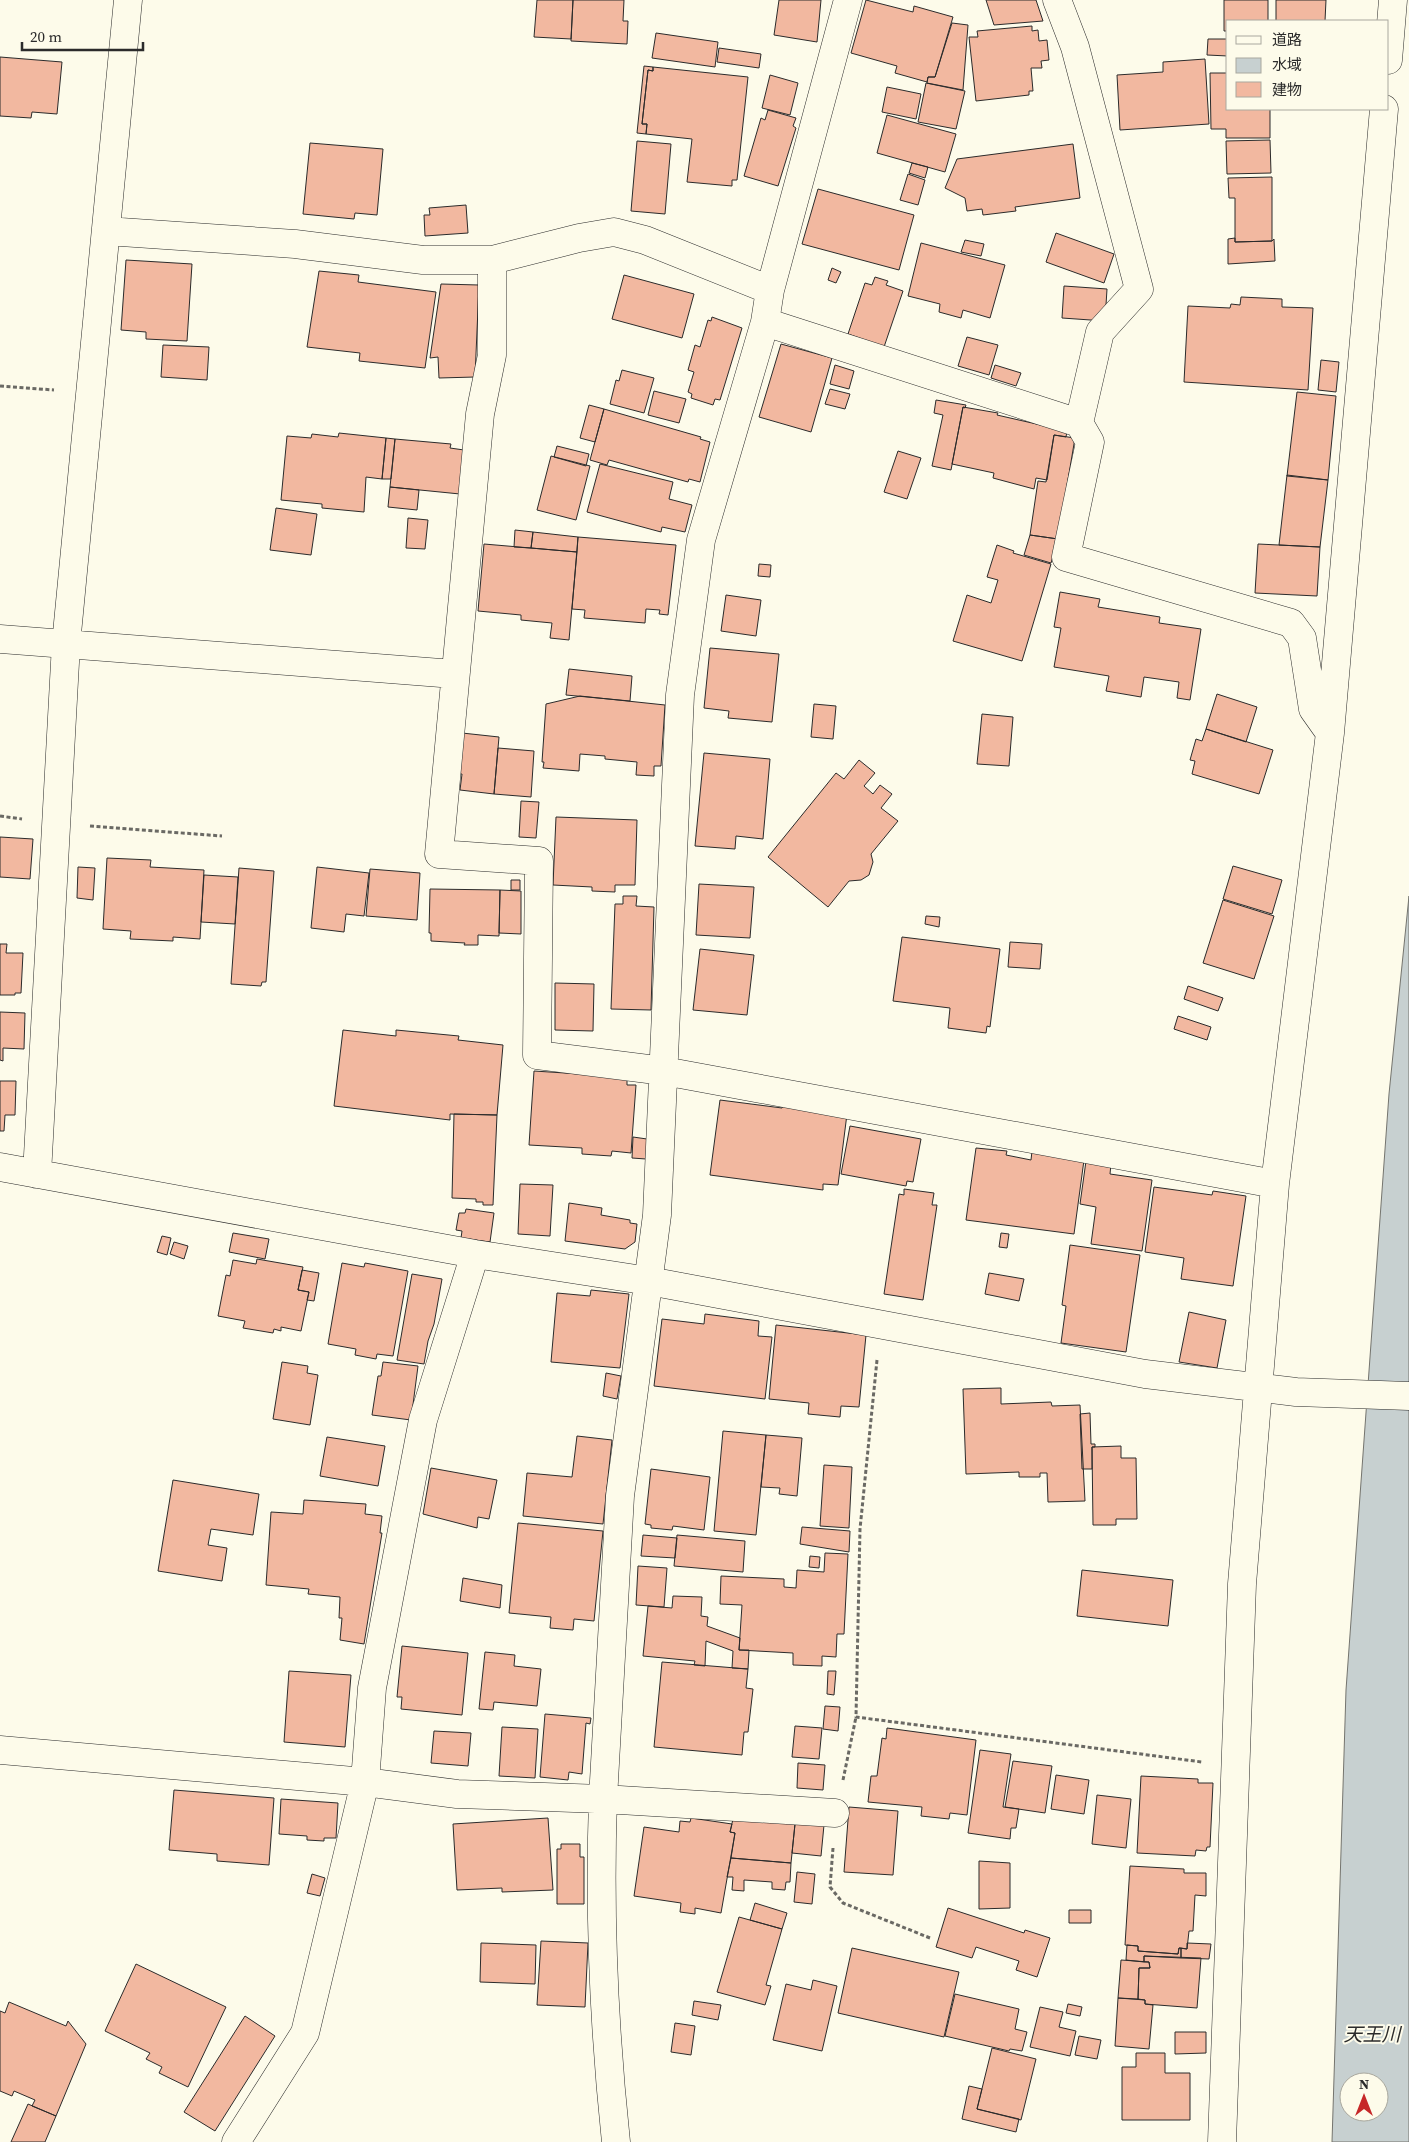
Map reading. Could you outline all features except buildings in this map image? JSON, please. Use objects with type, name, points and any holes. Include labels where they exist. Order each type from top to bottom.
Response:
[{"type":"street","points":[[38,1174],[66,644],[128,0]]},
{"type":"street","points":[[616,2142],[605,2011],[601,1836],[602,1799],[620,1496],[657,1215],[680,696],[699,550],[765,322],[770,290],[848,0]]},
{"type":"street","points":[[1057,0],[1075,47],[1139,289],[1100,332],[1079,423]]},
{"type":"street","points":[[1389,48],[1393,0]]},
{"type":"street","points":[[1222,2142],[1242,1584],[1275,1184],[1330,732],[1384,110]]},
{"type":"street","points":[[106,232],[295,244],[423,260],[492,260],[579,238],[614,232],[645,240],[770,290]]},
{"type":"street","points":[[492,260],[492,355],[480,414],[454,674],[439,854],[538,861],[537,1055],[664,1071],[1275,1184]]},
{"type":"street","points":[[765,322],[1079,423],[1090,442],[1066,557],[1291,623],[1302,638],[1313,709],[1330,732]]},
{"type":"street","points":[[0,639],[454,674]]},
{"type":"street","points":[[0,1167],[474,1254],[649,1281],[1146,1374],[1296,1392],[1409,1396]]},
{"type":"street","points":[[236,2142],[304,2033],[365,1782],[372,1688],[423,1420],[474,1254]]},
{"type":"street","points":[[0,1750],[365,1782],[457,1794],[602,1799],[835,1813]]},
{"type":"path","points":[[0,386],[90,392]]},
{"type":"path","points":[[0,816],[56,824],[222,836]]},
{"type":"path","points":[[881,1324],[860,1529],[856,1717],[835,1813],[830,1887],[842,1903],[930,1938]]},
{"type":"path","points":[[856,1717],[1236,1766]]},
{"type":"water","name":"天王川","points":[[1409,896],[1409,2142],[1332,2142],[1346,1690],[1389,1094]]}]
